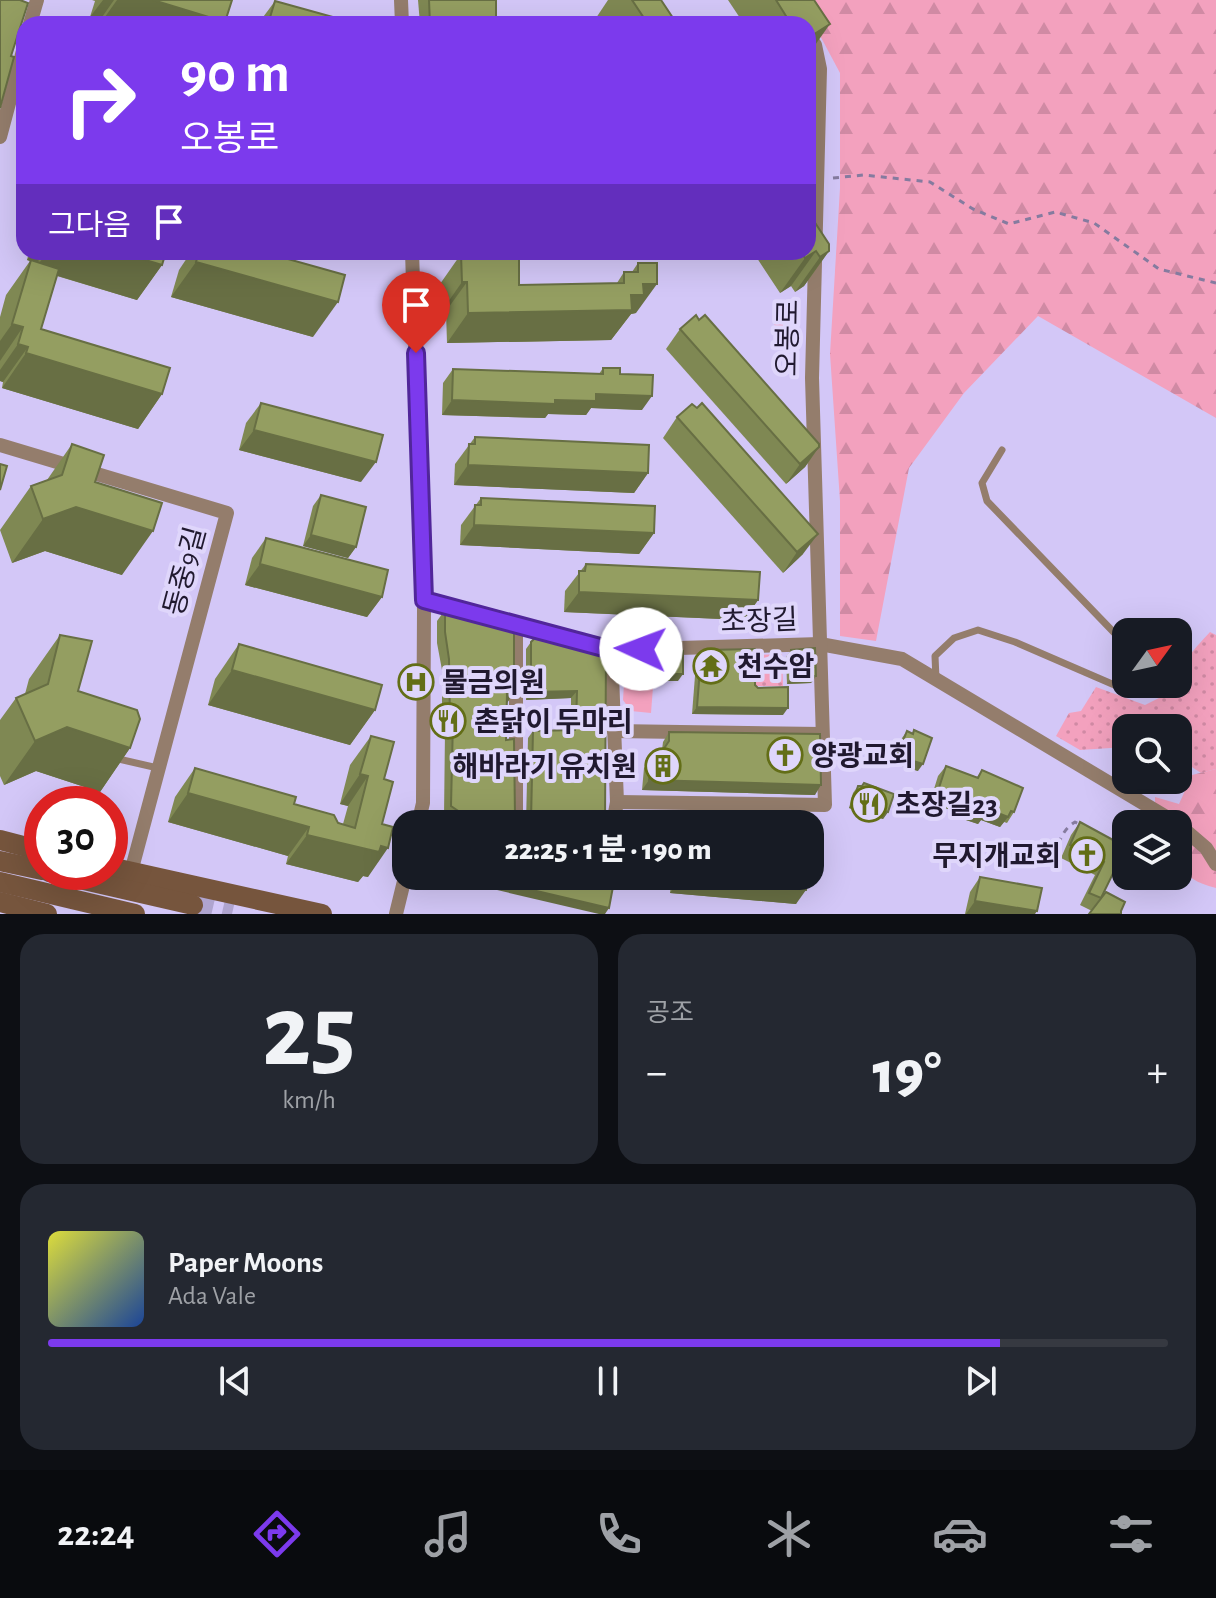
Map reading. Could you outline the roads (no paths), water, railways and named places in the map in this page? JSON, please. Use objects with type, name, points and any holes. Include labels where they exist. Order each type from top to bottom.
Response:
[{"type":"main road","points":[[0,840],[24,846]]},
{"type":"main road","points":[[0,861],[24,866]]},
{"type":"main road","points":[[128,871],[322,914]]},
{"type":"main road","points":[[0,882],[135,914]]},
{"type":"main road","points":[[128,890],[193,905]]},
{"type":"main road","points":[[0,902],[47,914]]},
{"type":"street","name":"오봉로","points":[[816,50],[820,69],[816,220]]},
{"type":"street","points":[[0,137],[16,77]]},
{"type":"street","points":[[412,260],[424,600],[421,810]]},
{"type":"street","name":"오봉로","points":[[815,260],[812,378],[820,644]]},
{"type":"street","name":"동중9길","points":[[0,445],[227,513],[131,872]]},
{"type":"street","name":"초장길","points":[[424,600],[611,650],[820,644],[825,805],[617,802]]},
{"type":"street","points":[[516,626],[516,810]]},
{"type":"street","points":[[820,644],[902,659],[1154,810]]},
{"type":"street","points":[[611,650],[616,810]]},
{"type":"street","points":[[614,731],[822,734]]},
{"type":"street","points":[[1192,836],[1206,848],[1216,864]]},
{"type":"street","points":[[396,914],[402,890]]},
{"type":"lane","points":[[1002,450],[982,483],[987,501],[1112,630]]},
{"type":"lane","points":[[936,681],[935,656],[954,638],[978,630],[1015,642],[1112,684]]},
{"type":"lane","points":[[112,757],[158,768]]},
{"type":"tunnel","points":[[193,905],[232,914]]},
{"type":"place","name":"천수암","points":[[711,666]]},
{"type":"place","name":"물금의원","points":[[416,682]]},
{"type":"place","name":"촌닭이 두마리","points":[[448,721]]},
{"type":"place","name":"양광교회","points":[[785,755]]},
{"type":"place","name":"해바라기 유치원","points":[[663,766]]},
{"type":"place","name":"초장길23","points":[[869,804]]},
{"type":"place","name":"무지개교회","points":[[1087,855]]}]
